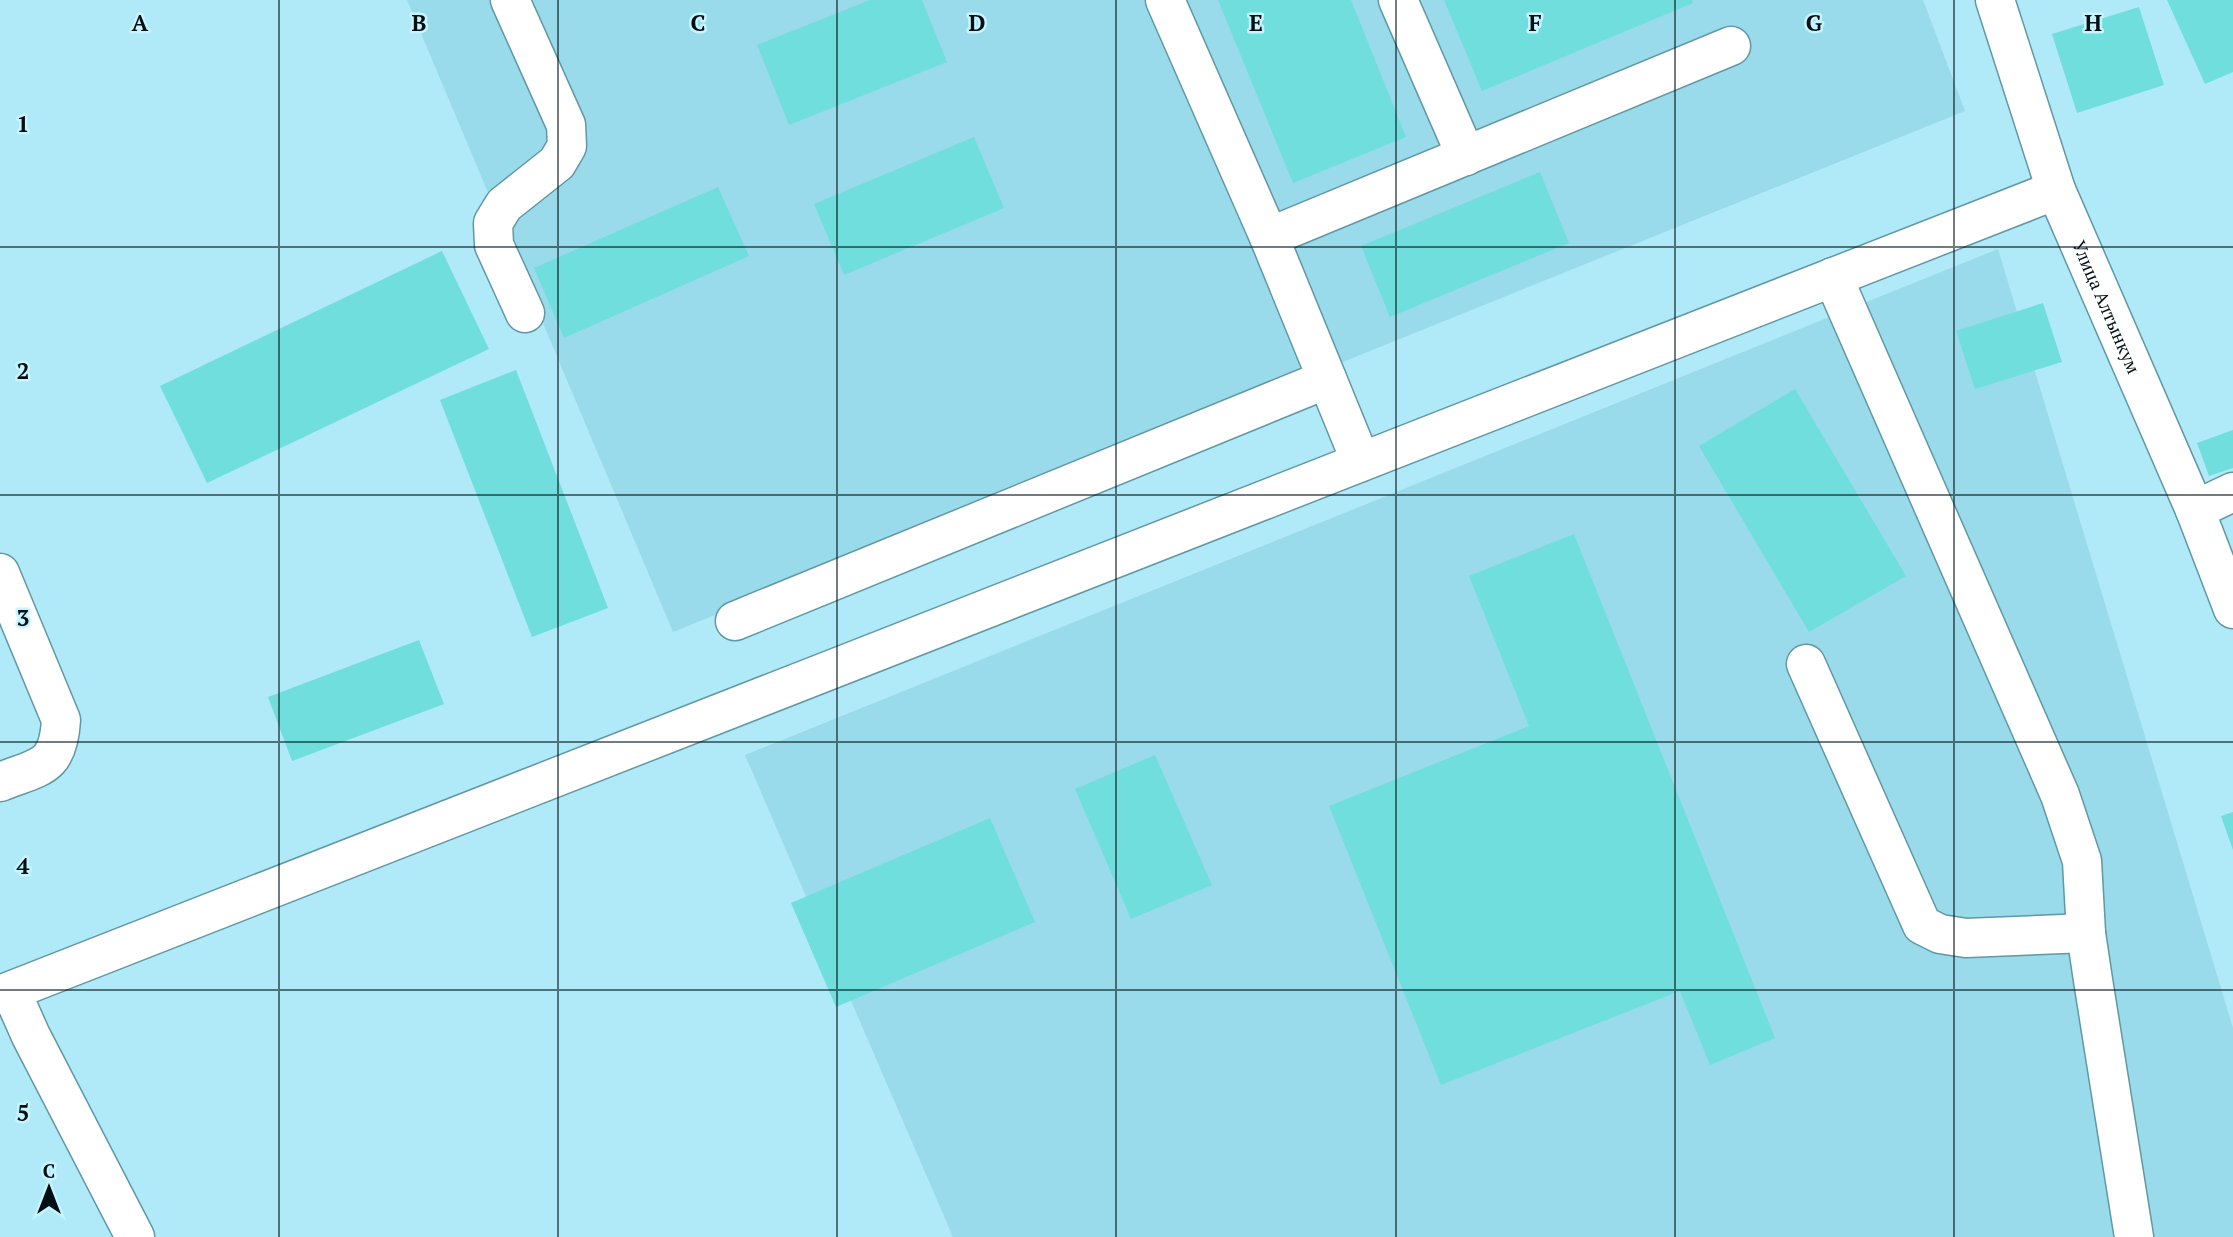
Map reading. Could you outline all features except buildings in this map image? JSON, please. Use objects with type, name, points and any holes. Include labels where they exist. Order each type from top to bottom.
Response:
[{"type":"street","points":[[510,0],[566,125],[567,146],[557,163],[503,205],[493,223],[494,244],[525,313]]},
{"type":"street","points":[[1165,0],[1269,237],[1361,462]]},
{"type":"street","points":[[1398,0],[1466,156]]},
{"type":"street","name":"Улица Алтынкум","points":[[1995,0],[2056,190],[2195,510],[2233,609]]},
{"type":"street","points":[[1269,237],[1731,46]]},
{"type":"street","points":[[135,1237],[5,993],[2056,190]]},
{"type":"street","points":[[1833,277],[2060,794],[2082,861],[2086,933],[2133,1237]]},
{"type":"street","points":[[735,621],[1327,379]]},
{"type":"street","points":[[2195,510],[2233,492]]},
{"type":"street","points":[[0,573],[61,720],[60,738],[49,762],[0,782]]},
{"type":"street","points":[[1806,664],[1922,925],[1940,934],[1966,938],[2086,933]]},
{"type":"shaded area","points":[[407,0],[1923,0],[1965,111],[673,632]]},
{"type":"shaded area","points":[[1998,249],[2233,1028],[2233,1237],[953,1237],[745,755]]}]
